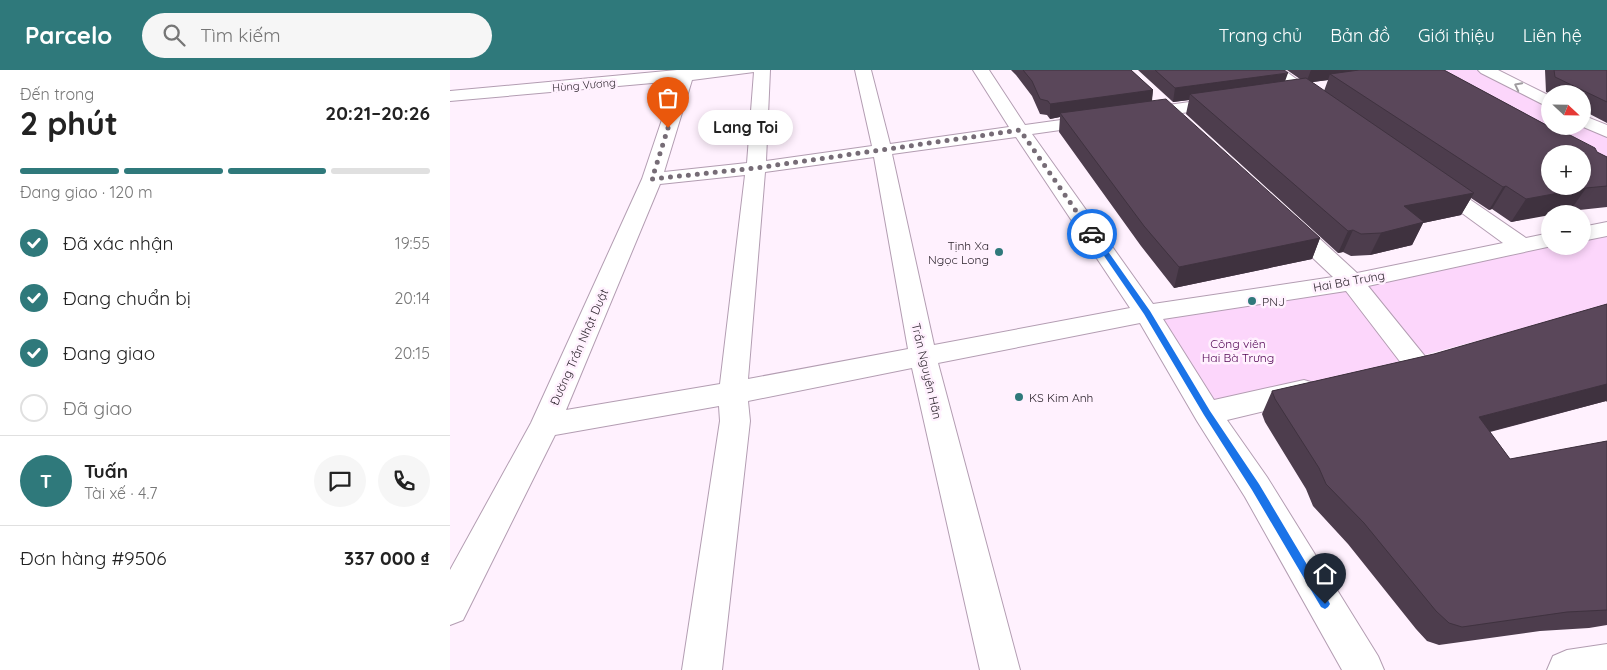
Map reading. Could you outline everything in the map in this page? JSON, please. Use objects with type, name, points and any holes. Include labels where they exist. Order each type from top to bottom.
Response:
[{"type":"street","name":"Hùng Vương","points":[[450,96],[685,73],[748,70]]},
{"type":"street","points":[[702,670],[735,422],[733,393],[756,168],[762,70]]},
{"type":"street","name":"Trần Nguyên Hãn","points":[[862,70],[882,150],[923,357],[1000,670]]},
{"type":"street","points":[[981,70],[1020,130],[1147,313],[1207,413],[1256,487],[1364,670]]},
{"type":"street","points":[[1274,70],[1336,114]]},
{"type":"street","points":[[1486,70],[1541,98]]},
{"type":"street","name":"Đường Trần Nhật Duật","points":[[450,607],[545,426],[652,179],[685,73]]},
{"type":"street","points":[[1275,95],[1330,86]]},
{"type":"street","points":[[1148,90],[1191,130]]},
{"type":"street","points":[[652,179],[756,168],[1246,99]]},
{"type":"street","points":[[1591,124],[1607,132]]},
{"type":"street","points":[[1425,177],[1522,246]]},
{"type":"street","points":[[1275,209],[1352,282],[1428,362],[1390,371]]},
{"type":"street","points":[[1591,232],[1607,229]]},
{"type":"street","name":"Hai Bà Trưng","points":[[545,426],[733,393],[1147,313],[1352,282],[1541,242]]},
{"type":"street","points":[[1207,413],[1332,384]]},
{"type":"street","points":[[1567,670],[1607,664]]},
{"type":"green space","points":[[1418,70],[1488,70],[1541,97],[1541,133]]},
{"type":"green space","points":[[1591,128],[1607,132],[1607,176],[1591,162],[1591,145],[1564,145],[1545,135],[1591,135]]},
{"type":"green space","name":"Công viên Hai Bà Trưng","points":[[1607,228],[1607,306],[1207,413],[1147,313],[1541,247],[1541,255],[1591,255],[1591,231]]},
{"type":"building","points":[[1023,70],[1131,70],[1153,90],[1050,104],[1048,101],[1040,99],[1032,81]]},
{"type":"building","points":[[1155,70],[1284,70],[1288,73],[1175,88]]},
{"type":"building","points":[[1359,70],[1444,70],[1541,122],[1541,135],[1570,135],[1589,145],[1541,145],[1541,195],[1548,195],[1526,199],[1506,186],[1503,187],[1330,74]]},
{"type":"building","points":[[1554,70],[1607,70],[1607,102],[1591,94],[1591,85],[1572,85],[1555,77]]},
{"type":"building","points":[[1306,78],[1474,193],[1404,206],[1424,222],[1381,233],[1361,234],[1353,230],[1348,231],[1190,94]]},
{"type":"building","points":[[1166,99],[1320,238],[1179,267],[1144,226],[1060,113]]},
{"type":"building","points":[[1591,146],[1597,152],[1607,157],[1607,186],[1591,188]]},
{"type":"building","points":[[1607,304],[1607,384],[1479,417],[1510,459],[1607,441],[1607,610],[1567,612],[1462,627],[1449,623],[1436,611],[1364,523],[1326,484],[1319,468],[1275,399],[1272,391],[1434,354]]},
{"type":"way so far","points":[[668,128],[652,179],[756,168],[1020,130],[1092,234]]},
{"type":"place","name":"Lang Toi","points":[[668,128]]},
{"type":"place","name":"Tịnh Xa Ngọc Long","points":[[999,252]]},
{"type":"place","name":"PNJ","points":[[1252,301]]},
{"type":"place","name":"KS Kim Anh","points":[[1019,397]]},
{"type":"route","points":[[1092,234],[1147,313],[1207,413],[1256,487],[1325,604]]}]
